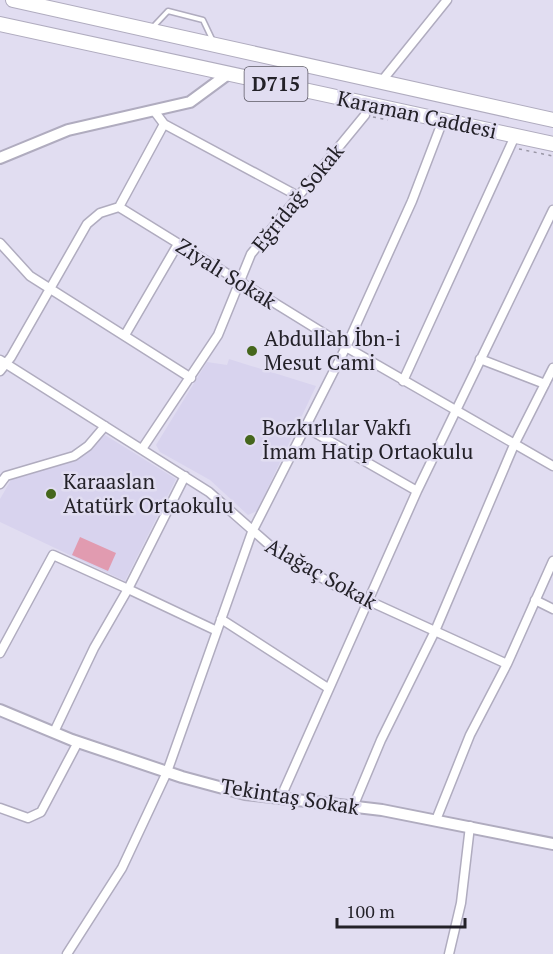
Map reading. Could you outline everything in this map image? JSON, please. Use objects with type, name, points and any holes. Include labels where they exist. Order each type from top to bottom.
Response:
[{"type":"highway","name":"Karaman Caddesi","points":[[16,0],[553,120]]},
{"type":"highway","name":"Karaman Caddesi","points":[[0,24],[443,120],[516,143],[553,144]]},
{"type":"street","points":[[381,82],[447,0]]},
{"type":"street","points":[[0,158],[68,130],[190,102],[228,74]]},
{"type":"street","name":"Eğridağ Sokak","points":[[142,449],[218,335],[251,254],[365,116],[367,104]]},
{"type":"street","points":[[154,111],[164,124],[298,196]]},
{"type":"street","points":[[67,954],[122,868],[166,772],[252,532],[346,347],[412,201],[443,120]]},
{"type":"street","points":[[0,371],[3,362],[50,290],[87,224],[100,213],[119,207],[164,124]]},
{"type":"street","points":[[403,381],[516,143]]},
{"type":"street","name":"Ziyalı Sokak","points":[[119,207],[346,347],[553,466]]},
{"type":"street","points":[[280,799],[454,411],[553,210]]},
{"type":"street","points":[[0,243],[30,276],[191,378]]},
{"type":"street","points":[[125,335],[178,244]]},
{"type":"street","points":[[480,359],[545,384]]},
{"type":"street","name":"Alağaç Sokak","points":[[3,362],[219,499],[266,544],[324,579],[369,602],[507,664]]},
{"type":"street","points":[[353,807],[381,740],[435,632],[513,445],[553,368]]},
{"type":"street","points":[[0,484],[10,475],[74,456],[88,446],[105,426]]},
{"type":"street","points":[[305,427],[417,491]]},
{"type":"street","points":[[0,467],[10,475]]},
{"type":"street","points":[[54,732],[94,648],[128,589],[184,476]]},
{"type":"street","points":[[0,653],[53,555],[217,631]]},
{"type":"street","points":[[436,820],[470,735],[507,664],[553,561]]},
{"type":"street","points":[[535,600],[553,609]]},
{"type":"street","points":[[221,619],[328,688]]},
{"type":"street","name":"Tekintaş Sokak","points":[[0,710],[78,742],[166,772],[245,794],[436,820],[553,844]]},
{"type":"street","points":[[0,808],[28,818],[41,812],[78,742]]},
{"type":"street","points":[[449,954],[461,903],[470,826]]},
{"type":"lane","points":[[149,31],[168,11],[203,20],[214,46]]},
{"type":"path","points":[[516,143],[553,156]]},
{"type":"shaded area","points":[[229,359],[316,386],[257,511],[248,515],[210,480],[160,452],[156,445],[207,362],[227,365]]},
{"type":"shaded area","points":[[105,435],[176,479],[125,581],[0,522],[0,499],[11,480],[19,475],[79,459]]},
{"type":"shaded area","points":[[80,537],[116,553],[108,571],[72,555]]},
{"type":"place","name":"Abdullah İbn-i Mesut Cami","points":[[252,351]]},
{"type":"place","name":"Bozkırlılar Vakfı İmam Hatip Ortaokulu","points":[[250,440]]},
{"type":"place","name":"Karaaslan Atatürk Ortaokulu","points":[[51,494]]}]
